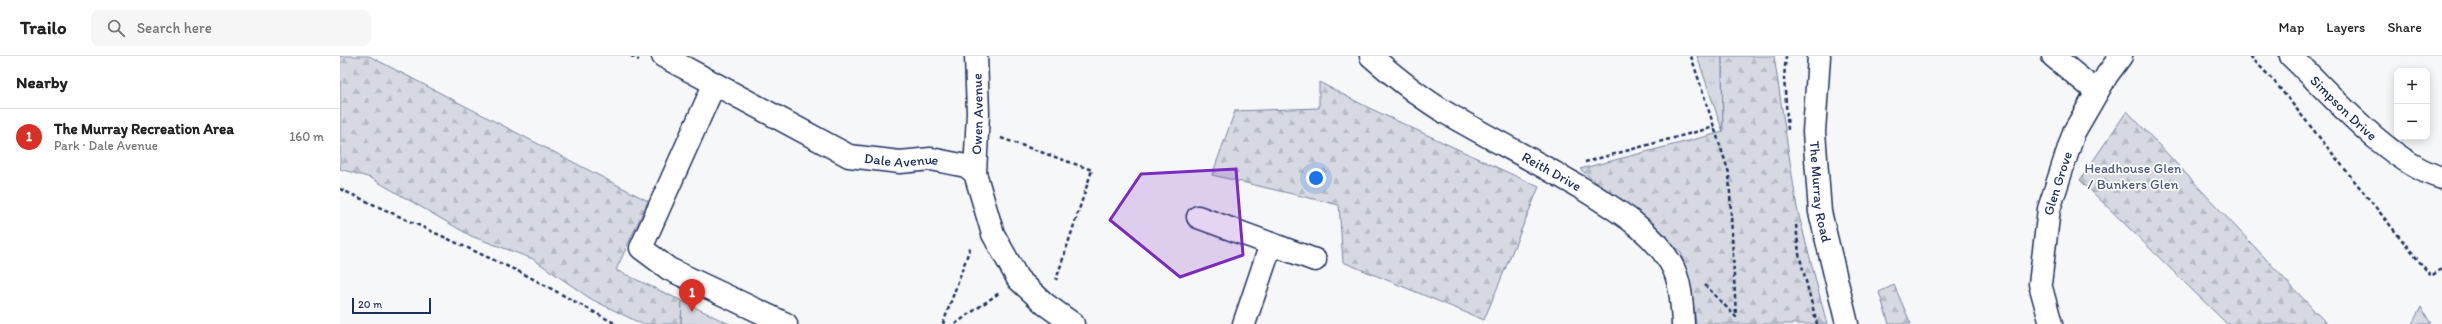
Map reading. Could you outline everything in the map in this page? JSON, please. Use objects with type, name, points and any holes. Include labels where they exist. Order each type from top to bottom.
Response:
[{"type":"street","name":"Dale Avenue","points":[[663,56],[714,85],[849,156],[900,162],[931,159],[958,163],[975,173]]},
{"type":"street","name":"Owen Avenue","points":[[975,173],[978,122],[976,56]]},
{"type":"street","name":"Reith Drive","points":[[1371,56],[1398,79],[1447,113],[1558,174],[1614,208],[1649,235],[1671,263],[1681,298],[1683,324]]},
{"type":"street","name":"The Murray Road","points":[[1819,56],[1814,132],[1820,212],[1847,324]]},
{"type":"street","points":[[2052,56],[2097,92]]},
{"type":"street","name":"Glen Grove","points":[[2051,324],[2040,284],[2049,209],[2074,132],[2097,92],[2121,56]]},
{"type":"street","name":"Simpson Drive","points":[[2292,56],[2391,153],[2428,174],[2442,178]]},
{"type":"street","points":[[714,85],[641,248],[669,269],[786,324]]},
{"type":"street","points":[[975,173],[993,234],[1018,279],[1047,306],[1074,324]]},
{"type":"street","points":[[1198,217],[1315,260]]},
{"type":"street","points":[[1244,324],[1271,244]]},
{"type":"path","points":[[1691,56],[1729,173],[1736,317],[1703,283]]},
{"type":"path","points":[[2250,56],[2274,81],[2430,276],[2442,269]]},
{"type":"path","points":[[978,122],[1092,170],[1047,306]]},
{"type":"path","points":[[1558,174],[1569,167],[1714,126]]},
{"type":"path","points":[[340,189],[524,274],[616,324]]},
{"type":"path","points":[[943,324],[972,242]]},
{"type":"path","points":[[955,324],[1018,279]]},
{"type":"highlighted area","points":[[1236,169],[1243,255],[1180,277],[1110,220],[1141,174]]},
{"type":"green space","points":[[340,56],[369,56],[648,201],[616,270],[682,301],[681,324],[642,324],[591,299],[533,259],[471,236],[371,178],[340,169]]},
{"type":"green space","points":[[1697,56],[1722,56],[1723,132]]},
{"type":"green space","points":[[1722,56],[1774,56],[1797,208],[1827,324],[1696,324],[1692,293],[1681,252],[1580,169],[1723,132]]},
{"type":"green space","points":[[1319,82],[1367,107],[1539,187],[1484,320],[1343,262],[1339,205],[1212,175],[1235,111],[1319,108]]},
{"type":"green space","name":"Headhouse Glen / Bunkers Glen","points":[[2127,111],[2327,324],[2227,324],[2080,180]]},
{"type":"green space","points":[[1894,285],[1911,324],[1889,324],[1879,292]]},
{"type":"green space","points":[[682,301],[725,322],[730,324],[681,324]]},
{"type":"green space","points":[[2421,307],[2431,324],[2412,324]]},
{"type":"place","name":"The Murray Recreation Area","points":[[692,312]]}]
